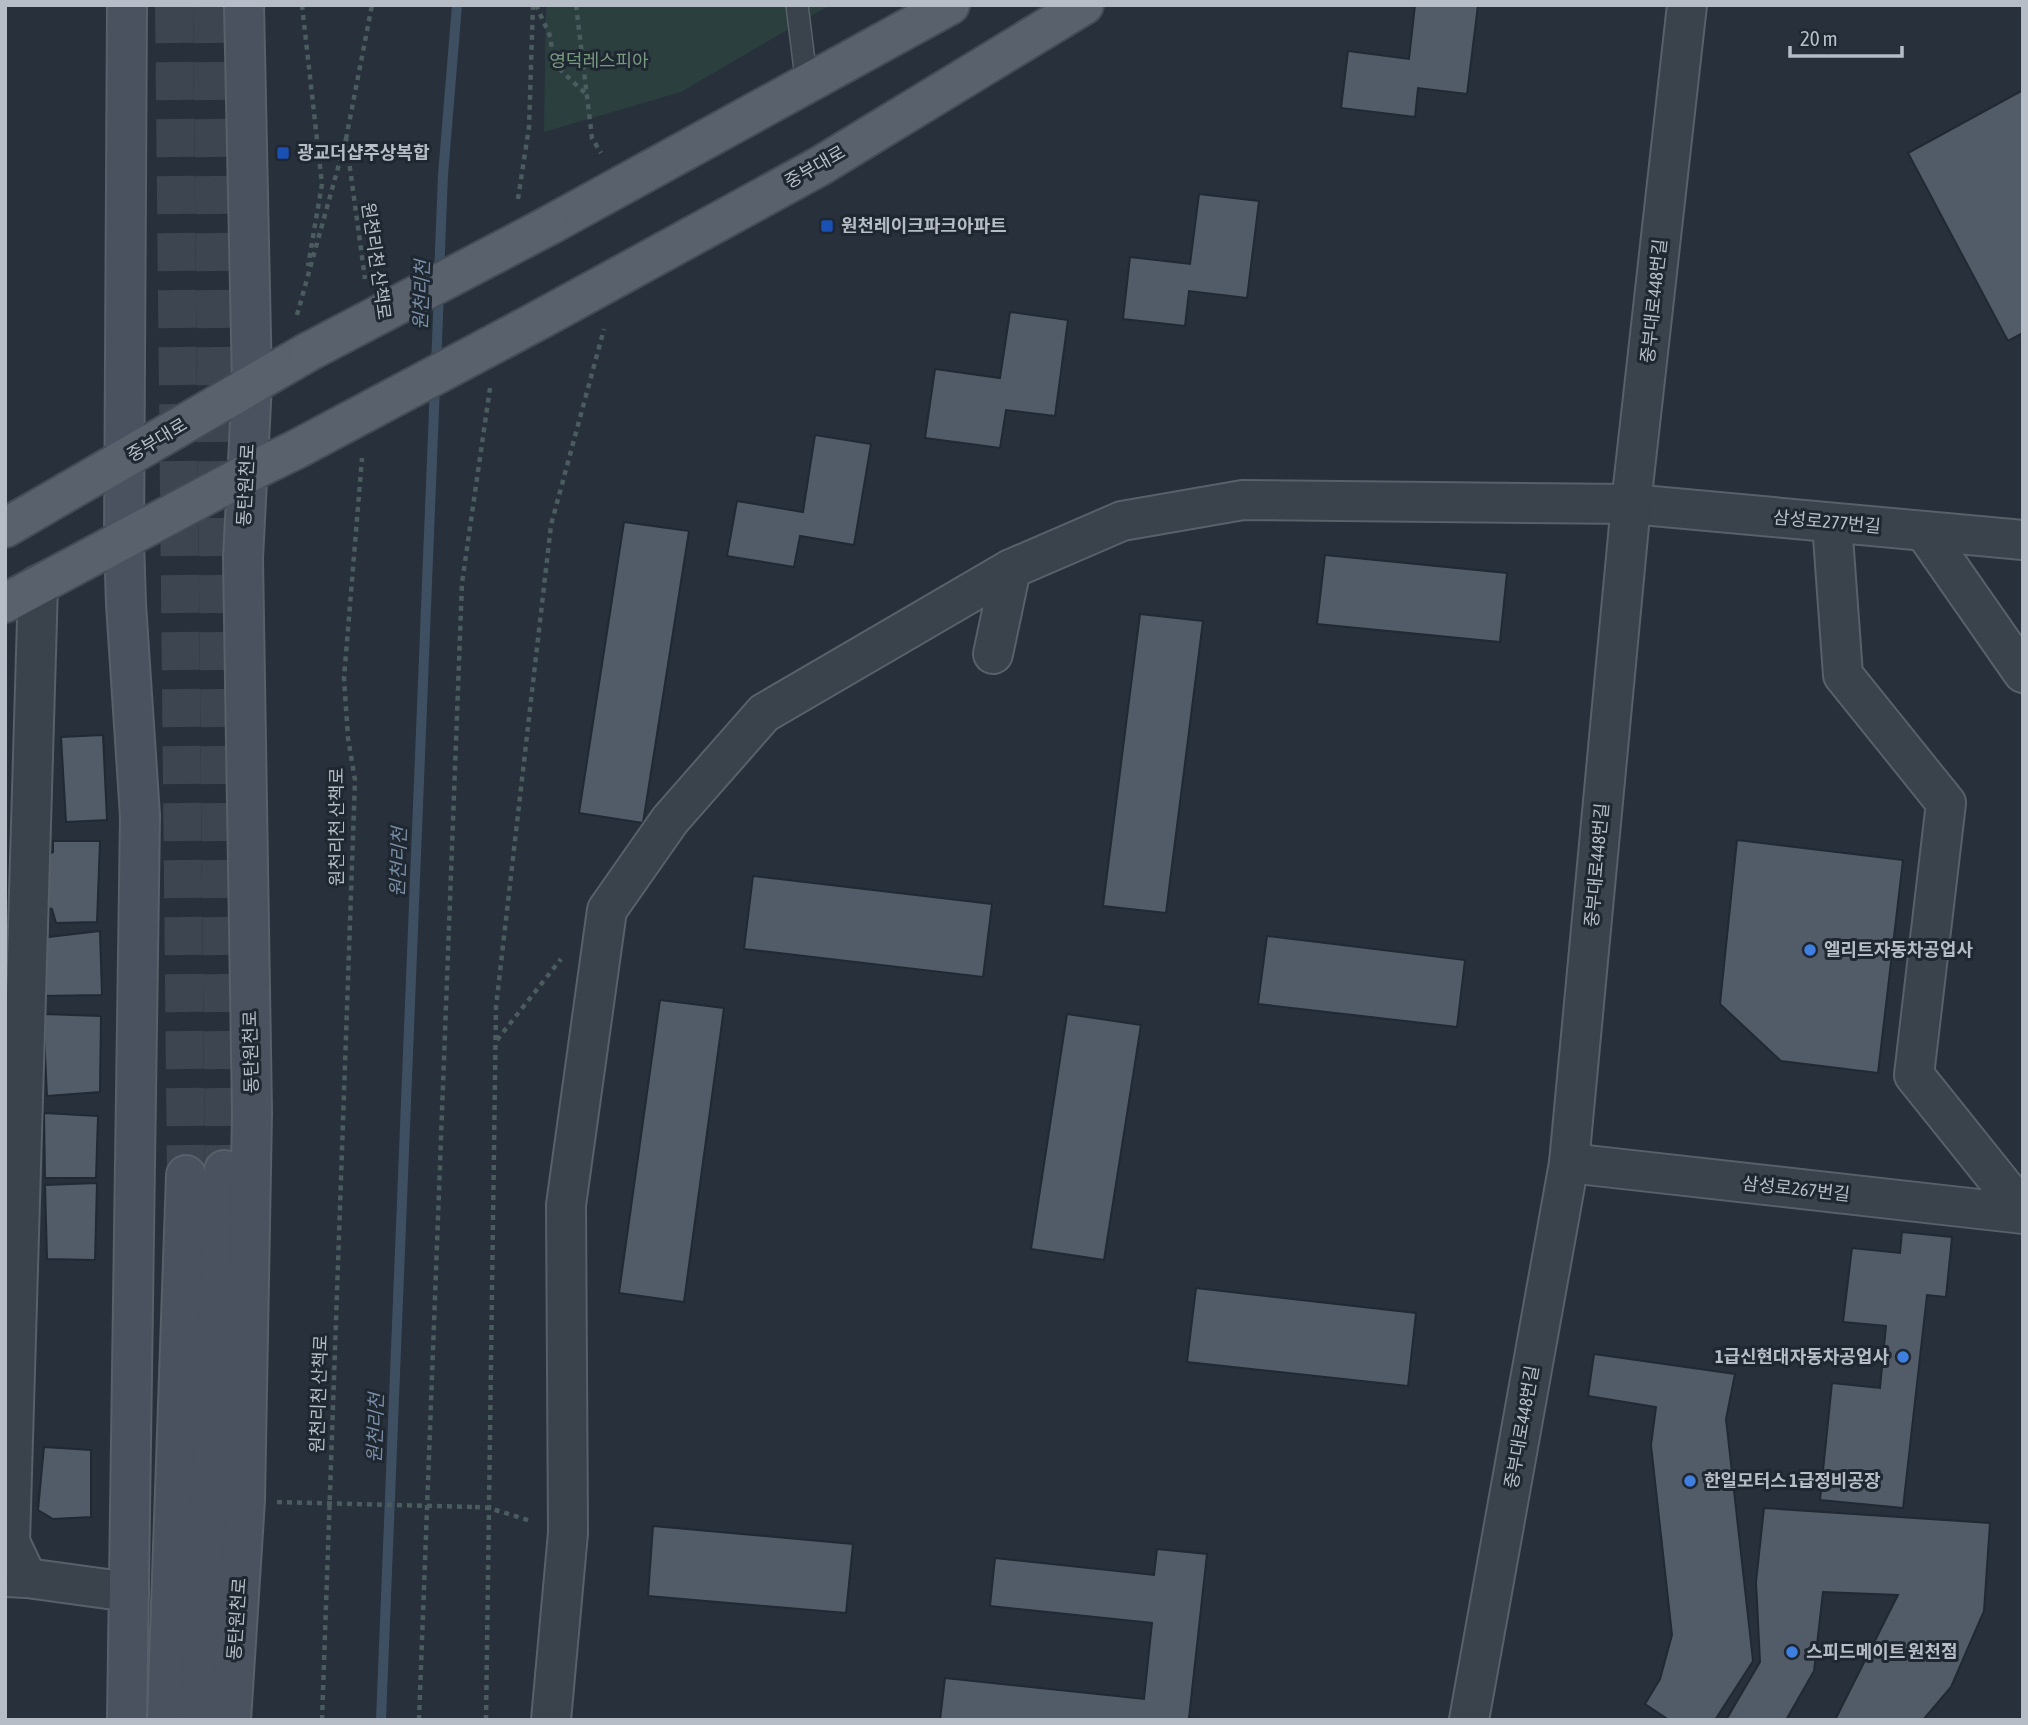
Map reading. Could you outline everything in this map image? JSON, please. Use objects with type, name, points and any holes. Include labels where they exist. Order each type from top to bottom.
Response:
[{"type":"main road","points":[[127,5],[124,541],[140,816],[127,1720]]},
{"type":"main road","name":"동탄원천로","points":[[230,1720],[245,1500],[252,1113],[243,558],[246,474],[284,359],[244,5]]},
{"type":"main road","points":[[532,217],[622,186],[950,5]]},
{"type":"main road","name":"중부대로","points":[[246,474],[541,319],[820,166],[1084,5]]},
{"type":"main road","name":"중부대로","points":[[5,528],[126,459],[284,359],[532,217]]},
{"type":"main road","points":[[5,603],[246,474]]},
{"type":"main road","points":[[200,1720],[224,1170]]},
{"type":"main road","points":[[167,1720],[186,1175]]},
{"type":"street","name":"중부대로448번길","points":[[1469,1720],[1569,1164],[1631,504],[1687,5]]},
{"type":"street","name":"삼성로277번길","points":[[607,910],[670,820],[764,713],[1012,569],[1122,521],[1243,500],[1631,504],[2023,540]]},
{"type":"street","points":[[1832,523],[1843,675],[1946,803],[1914,1075],[2023,1212]]},
{"type":"street","points":[[1924,531],[2023,673]]},
{"type":"street","points":[[993,654],[1012,569]]},
{"type":"street","points":[[38,585],[16,959],[10,1542],[16,1578],[129,1592]]},
{"type":"street","points":[[551,1720],[568,1533],[566,1205],[607,910]]},
{"type":"street","name":"삼성로267번길","points":[[1569,1164],[2023,1212]]},
{"type":"lane","points":[[797,5],[807,86]]},
{"type":"path","points":[[284,359],[306,279],[322,184],[302,5]]},
{"type":"path","points":[[284,359],[346,139],[372,5]]},
{"type":"path","points":[[535,5],[551,38],[552,62],[587,94]]},
{"type":"path","points":[[532,217],[529,127],[535,5]]},
{"type":"path","points":[[576,5],[592,138],[622,186]]},
{"type":"path","name":"원천리천 산책로","points":[[346,139],[367,288]]},
{"type":"path","points":[[486,1720],[496,1007],[551,525],[619,274]]},
{"type":"path","points":[[419,1720],[462,583],[491,383]]},
{"type":"path","name":"원천리천 산책로","points":[[322,1720],[355,780],[348,738],[344,678],[362,447]]},
{"type":"path","points":[[496,1042],[577,939],[607,910]]},
{"type":"path","points":[[277,1502],[489,1508],[568,1533]]},
{"type":"green space","name":"영덕레스피아","points":[[546,5],[830,5],[681,92],[544,132]]},
{"type":"building","points":[[1415,5],[1478,5],[1467,94],[1418,88],[1415,117],[1341,108],[1348,51],[1409,59]]},
{"type":"building","points":[[2023,90],[2023,333],[2008,341],[1908,153]]},
{"type":"building","points":[[1199,194],[1259,201],[1247,298],[1189,291],[1185,326],[1123,319],[1130,257],[1190,264]]},
{"type":"building","points":[[1010,312],[1068,320],[1055,416],[1006,410],[1000,448],[925,438],[935,369],[1000,378]]},
{"type":"building","points":[[815,435],[871,444],[854,545],[800,536],[794,567],[727,556],[737,501],[803,512]]},
{"type":"building","points":[[624,522],[689,531],[643,823],[579,813]]},
{"type":"building","points":[[1325,555],[1507,573],[1500,642],[1317,624]]},
{"type":"building","points":[[1140,614],[1203,621],[1166,913],[1103,906]]},
{"type":"building","points":[[103,735],[107,820],[66,822],[61,737]]},
{"type":"building","points":[[1737,840],[1903,860],[1878,1073],[1781,1061],[1720,1004]]},
{"type":"building","points":[[53,841],[100,841],[97,922],[56,923],[52,909],[37,905],[38,859],[53,852]]},
{"type":"building","points":[[753,876],[992,904],[983,977],[744,949]]},
{"type":"building","points":[[100,931],[102,995],[40,996],[40,938]]},
{"type":"building","points":[[1267,936],[1465,960],[1457,1027],[1258,1004]]},
{"type":"building","points":[[660,1000],[724,1008],[684,1302],[619,1293]]},
{"type":"building","points":[[43,1014],[101,1016],[100,1092],[47,1096]]},
{"type":"building","points":[[1067,1014],[1141,1025],[1104,1260],[1031,1249]]},
{"type":"building","points":[[44,1113],[98,1116],[96,1178],[45,1178]]},
{"type":"building","points":[[97,1183],[95,1260],[47,1259],[45,1185]]},
{"type":"building","points":[[1902,1232],[1952,1237],[1946,1297],[1927,1295],[1903,1508],[1820,1500],[1832,1383],[1880,1388],[1886,1326],[1843,1322],[1852,1248],[1900,1253]]},
{"type":"building","points":[[1196,1288],[1416,1313],[1408,1386],[1187,1362]]},
{"type":"building","points":[[1594,1354],[1735,1374],[1726,1419],[1753,1661],[1715,1720],[1669,1720],[1645,1704],[1660,1679],[1672,1635],[1651,1445],[1656,1407],[1588,1396]]},
{"type":"building","points":[[44,1447],[91,1450],[91,1517],[53,1519],[38,1510]]},
{"type":"building","points":[[1764,1508],[1990,1523],[1984,1611],[1951,1687],[1923,1720],[1835,1720],[1898,1595],[1823,1592],[1814,1671],[1786,1720],[1726,1720],[1760,1662],[1756,1582]]},
{"type":"building","points":[[653,1526],[853,1544],[846,1613],[648,1596]]},
{"type":"building","points":[[1157,1549],[1207,1554],[1189,1718],[1203,1720],[940,1720],[945,1678],[1144,1699],[1152,1623],[990,1606],[995,1558],[1154,1575]]},
{"type":"waterway","name":"원천리천","points":[[439,275],[443,175],[457,5]]},
{"type":"waterway","name":"원천리천","points":[[436,366],[439,291]]},
{"type":"waterway","name":"원천리천","points":[[381,1720],[435,385]]},
{"type":"tunnel","points":[[174,5],[186,1175]]},
{"type":"tunnel","points":[[212,5],[224,1170]]},
{"type":"place","name":"광교더샵주상복합","points":[[283,153]]},
{"type":"place","name":"원천레이크파크아파트","points":[[827,226]]},
{"type":"place","name":"엘리트자동차공업사","points":[[1810,950]]},
{"type":"place","name":"1급신현대자동차공업사","points":[[1903,1357]]},
{"type":"place","name":"한일모터스 1급정비공장","points":[[1690,1481]]},
{"type":"place","name":"스피드메이트 원천점","points":[[1792,1652]]}]
